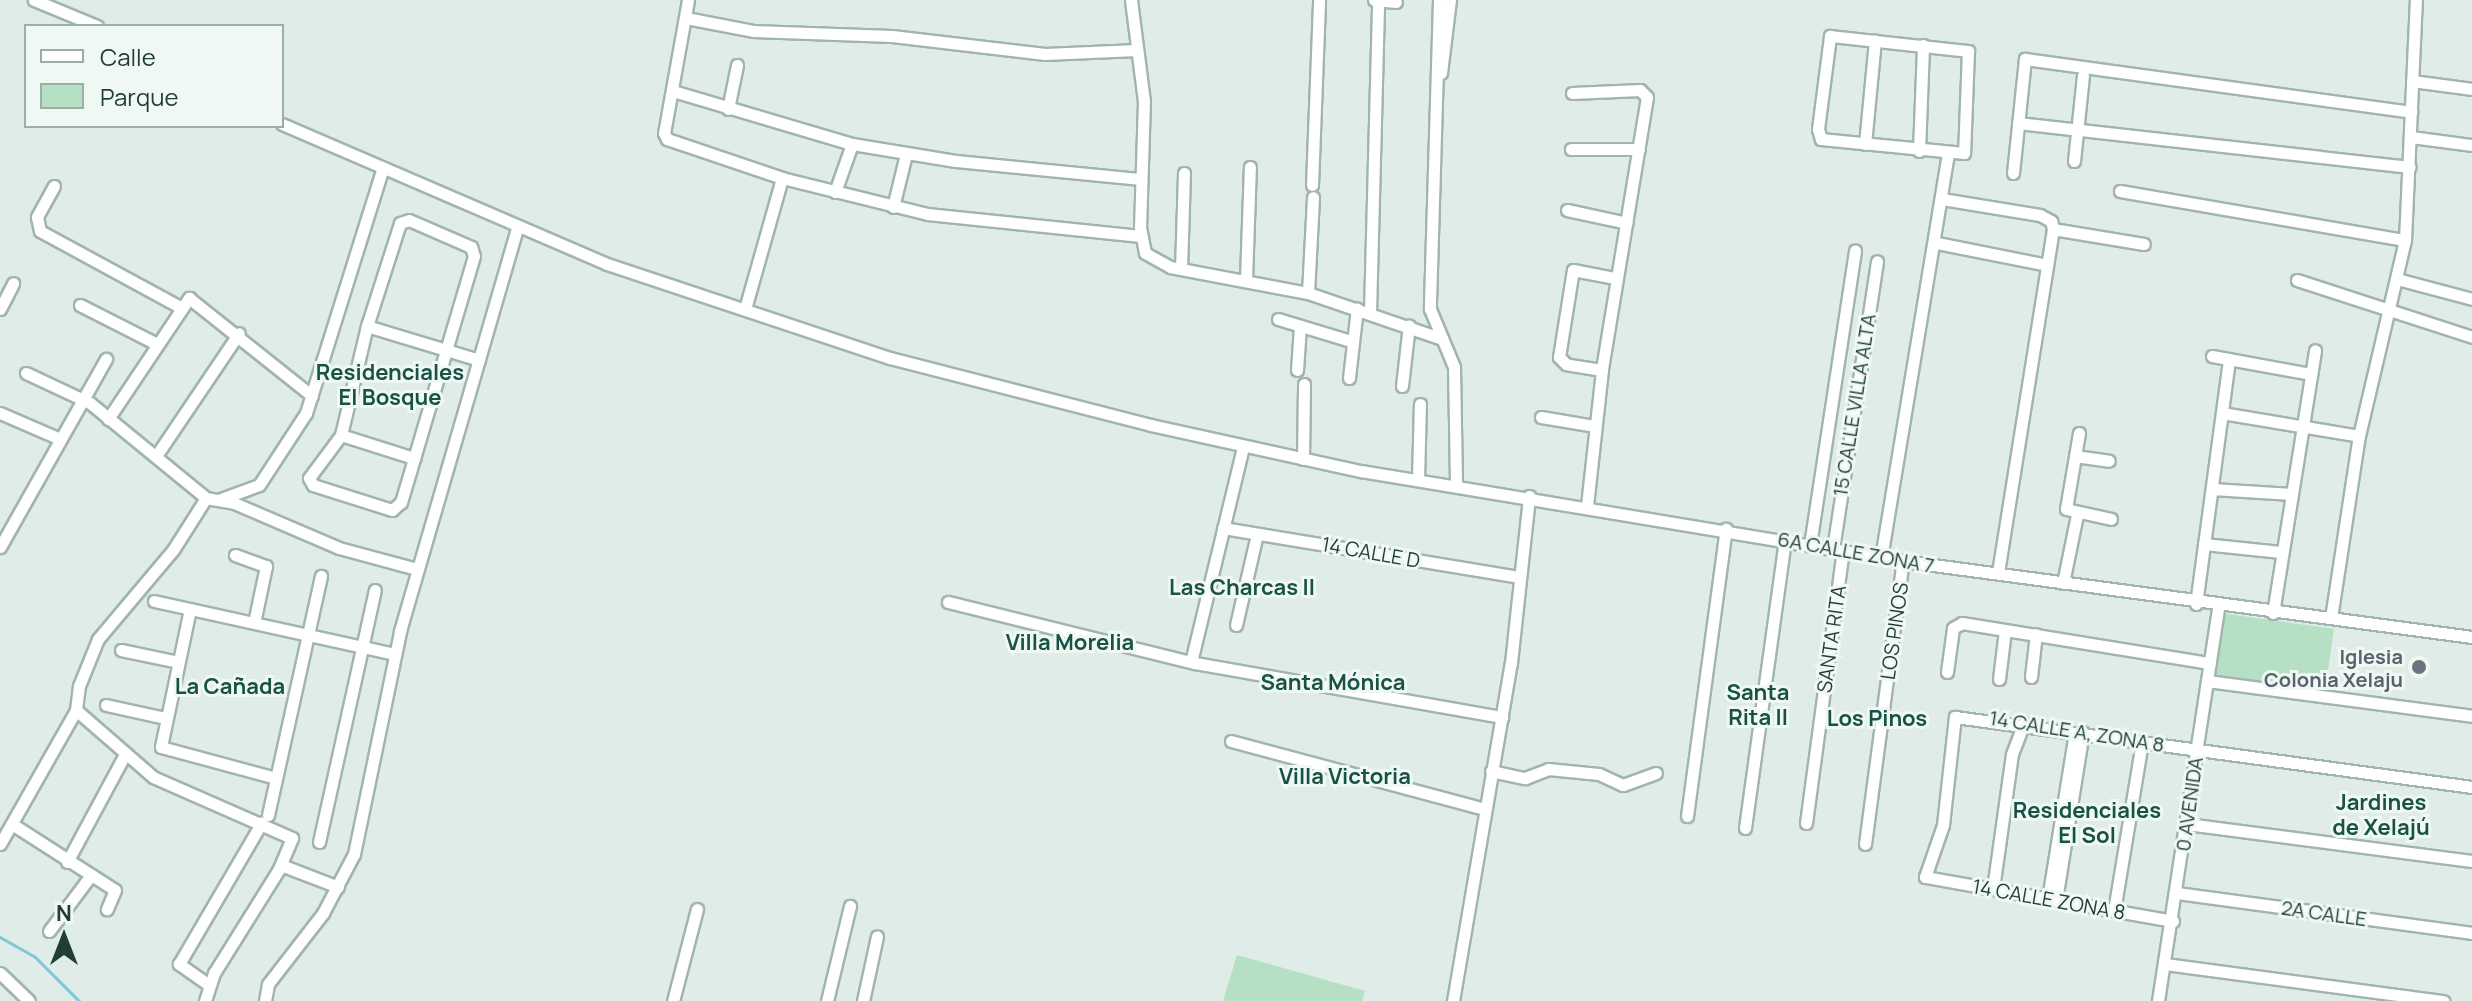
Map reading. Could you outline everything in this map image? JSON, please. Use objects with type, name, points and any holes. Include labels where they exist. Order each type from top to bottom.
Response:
[{"type":"street","points":[[34,0],[92,24]]},
{"type":"street","points":[[688,0],[667,139],[782,178],[893,207],[1140,236]]},
{"type":"street","points":[[1131,0],[1144,120],[1140,236],[1151,259],[1181,269],[1308,293],[1409,325],[1442,339]]},
{"type":"street","points":[[1308,293],[1319,0]]},
{"type":"street","points":[[1439,0],[1440,73],[1430,309],[1454,367],[1456,485]]},
{"type":"street","points":[[1440,73],[1446,62],[1450,0]]},
{"type":"street","points":[[2331,618],[2359,436],[2405,240],[2416,0]]},
{"type":"street","points":[[1370,312],[1376,1],[1396,2]]},
{"type":"street","points":[[686,18],[763,32],[892,36],[1045,54],[1137,50]]},
{"type":"street","points":[[1828,39],[1875,40],[1965,49],[1970,55],[1966,148],[1962,155],[1824,140],[1818,129],[1828,39]]},
{"type":"street","points":[[1865,144],[1875,40]]},
{"type":"street","points":[[1919,151],[1923,45]]},
{"type":"street","points":[[2013,173],[2025,59],[2411,112]]},
{"type":"street","points":[[728,109],[737,65]]},
{"type":"street","points":[[2074,161],[2083,75]]},
{"type":"street","points":[[2412,81],[2472,89]]},
{"type":"street","points":[[673,91],[852,144],[906,154],[1141,179]]},
{"type":"street","points":[[1572,93],[1645,92],[1639,149],[1602,370],[1587,505]]},
{"type":"street","points":[[2018,123],[2410,167]]},
{"type":"street","name":"6A CALLE ZONA 7","points":[[284,125],[607,264],[935,370],[1243,447],[1881,558],[2218,607],[2472,637]]},
{"type":"street","points":[[2411,137],[2472,145]]},
{"type":"street","points":[[835,192],[852,144]]},
{"type":"street","points":[[1571,149],[1639,149]]},
{"type":"street","points":[[893,207],[906,154]]},
{"type":"street","points":[[1881,558],[1937,243],[1948,155]]},
{"type":"street","points":[[1246,279],[1250,167]]},
{"type":"street","points":[[1,842],[76,710],[79,686],[98,639],[212,499],[259,485],[312,396],[383,168]]},
{"type":"street","points":[[1181,269],[1184,173]]},
{"type":"street","points":[[745,309],[782,178]]},
{"type":"street","points":[[54,186],[37,217],[40,231],[180,307]]},
{"type":"street","points":[[2120,191],[2405,240]]},
{"type":"street","points":[[1942,199],[2040,215],[2051,221],[2053,229],[1998,574]]},
{"type":"street","points":[[1567,210],[1627,223]]},
{"type":"street","points":[[409,220],[473,251],[446,350],[399,507],[388,510],[310,483],[310,474],[341,435],[367,326],[400,223],[409,220]]},
{"type":"street","points":[[265,1001],[268,984],[338,887],[366,812],[395,654],[517,227]]},
{"type":"street","points":[[2053,229],[2144,244]]},
{"type":"street","points":[[1937,243],[2047,265]]},
{"type":"street","points":[[1810,545],[1855,250]]},
{"type":"street","name":"15 CALLE VILLA ALTA","points":[[1838,550],[1877,261]]},
{"type":"street","points":[[1602,370],[1566,364],[1559,357],[1573,270],[1615,278]]},
{"type":"street","points":[[2397,279],[2472,299]]},
{"type":"street","points":[[2297,280],[2324,286],[2351,302],[2381,304],[2388,312],[2472,337]]},
{"type":"street","points":[[0,309],[13,283]]},
{"type":"street","points":[[108,419],[186,299],[194,299],[239,333],[312,396]]},
{"type":"street","points":[[80,305],[155,343]]},
{"type":"street","points":[[1349,378],[1357,308]]},
{"type":"street","points":[[1278,319],[1351,341]]},
{"type":"street","points":[[1402,386],[1409,325]]},
{"type":"street","points":[[367,326],[479,360]]},
{"type":"street","points":[[1297,370],[1300,326]]},
{"type":"street","points":[[156,456],[239,333]]},
{"type":"street","points":[[2273,613],[2315,350]]},
{"type":"street","points":[[2212,356],[2311,374]]},
{"type":"street","points":[[0,547],[106,359]]},
{"type":"street","points":[[2196,604],[2229,359]]},
{"type":"street","points":[[26,373],[83,399],[212,499],[339,548],[417,569]]},
{"type":"street","points":[[1303,459],[1304,384]]},
{"type":"street","points":[[1418,479],[1420,404]]},
{"type":"street","points":[[0,413],[60,439]]},
{"type":"street","points":[[2222,413],[2359,436]]},
{"type":"street","points":[[1541,417],[1595,426]]},
{"type":"street","points":[[2079,433],[2066,506],[2077,515],[2111,519]]},
{"type":"street","points":[[341,435],[414,458]]},
{"type":"street","points":[[1191,662],[1243,447]]},
{"type":"street","points":[[2075,456],[2109,461]]},
{"type":"street","points":[[2212,489],[2292,494]]},
{"type":"street","points":[[1453,1001],[1502,717],[1529,496]]},
{"type":"street","points":[[2063,583],[2077,515]]},
{"type":"street","name":"14 CALLE D","points":[[1223,528],[1520,577]]},
{"type":"street","points":[[1687,816],[1726,529]]},
{"type":"street","points":[[1236,625],[1257,534]]},
{"type":"street","points":[[1745,828],[1785,540]]},
{"type":"street","points":[[2204,544],[2281,552]]},
{"type":"street","name":"SANTA RITA","points":[[1806,823],[1838,550]]},
{"type":"street","points":[[235,555],[266,566],[254,623]]},
{"type":"street","name":"LOS PINOS","points":[[1865,844],[1903,561]]},
{"type":"street","points":[[209,985],[179,964],[265,819],[321,576]]},
{"type":"street","points":[[319,842],[375,590]]},
{"type":"street","points":[[154,601],[395,654]]},
{"type":"street","points":[[948,602],[1191,662],[1502,717]]},
{"type":"street","name":"0 AVENIDA","points":[[2158,1001],[2173,921],[2218,607]]},
{"type":"street","points":[[190,609],[160,740],[166,750],[276,778]]},
{"type":"street","points":[[1947,672],[1956,625],[2036,634],[2210,663]]},
{"type":"street","points":[[1999,679],[2005,630]]},
{"type":"street","points":[[2031,677],[2036,634]]},
{"type":"street","points":[[121,650],[178,662]]},
{"type":"street","points":[[2207,681],[2472,716]]},
{"type":"street","points":[[106,705],[165,718]]},
{"type":"street","points":[[76,710],[124,756],[159,781],[265,819],[292,838],[281,865],[209,985],[205,1001]]},
{"type":"street","name":"14 CALLE A, ZONA 8","points":[[1925,877],[1943,825],[1947,764],[1957,715],[2472,787]]},
{"type":"street","points":[[1993,889],[2012,754],[2024,723]]},
{"type":"street","points":[[2052,900],[2079,732]]},
{"type":"street","points":[[2110,910],[2138,740]]},
{"type":"street","points":[[1231,741],[1485,809]]},
{"type":"street","points":[[67,862],[124,756]]},
{"type":"street","points":[[1491,771],[1525,778],[1548,769],[1599,774],[1620,785],[1656,773]]},
{"type":"street","points":[[12,824],[116,891],[107,909]]},
{"type":"street","points":[[2187,824],[2472,861]]},
{"type":"street","points":[[281,865],[338,887]]},
{"type":"street","points":[[49,931],[91,875]]},
{"type":"street","name":"14 CALLE ZONA 8","points":[[1925,877],[2173,921]]},
{"type":"street","name":"2A CALLE","points":[[2177,893],[2472,933]]},
{"type":"street","points":[[827,1001],[850,906]]},
{"type":"street","points":[[673,1001],[697,909]]},
{"type":"street","points":[[863,1001],[877,936]]},
{"type":"street","points":[[2165,964],[2444,1001]]},
{"type":"street","points":[[0,973],[29,1001]]},
{"type":"green space","points":[[2221,613],[2334,629],[2325,693],[2212,677]]},
{"type":"green space","points":[[1237,955],[1365,991],[1362,1001],[1223,1001]]},
{"type":"waterway","points":[[0,937],[35,957],[79,1001]]},
{"type":"place","name":"Iglesia Colonia Xelaju","points":[[2419,667]]},
{"type":"district","name":"Residenciales El Bosque","points":[[390,384]]},
{"type":"district","name":"Las Charcas II","points":[[1242,588]]},
{"type":"district","name":"Villa Morelia","points":[[1070,643]]},
{"type":"district","name":"Santa Mónica","points":[[1333,683]]},
{"type":"district","name":"La Cañada","points":[[230,687]]},
{"type":"district","name":"Santa Rita II","points":[[1758,704]]},
{"type":"district","name":"Los Pinos","points":[[1877,719]]},
{"type":"district","name":"Villa Victoria","points":[[1345,777]]},
{"type":"district","name":"Jardines de Xelajú","points":[[2381,814]]},
{"type":"district","name":"Residenciales El Sol","points":[[2087,822]]}]
